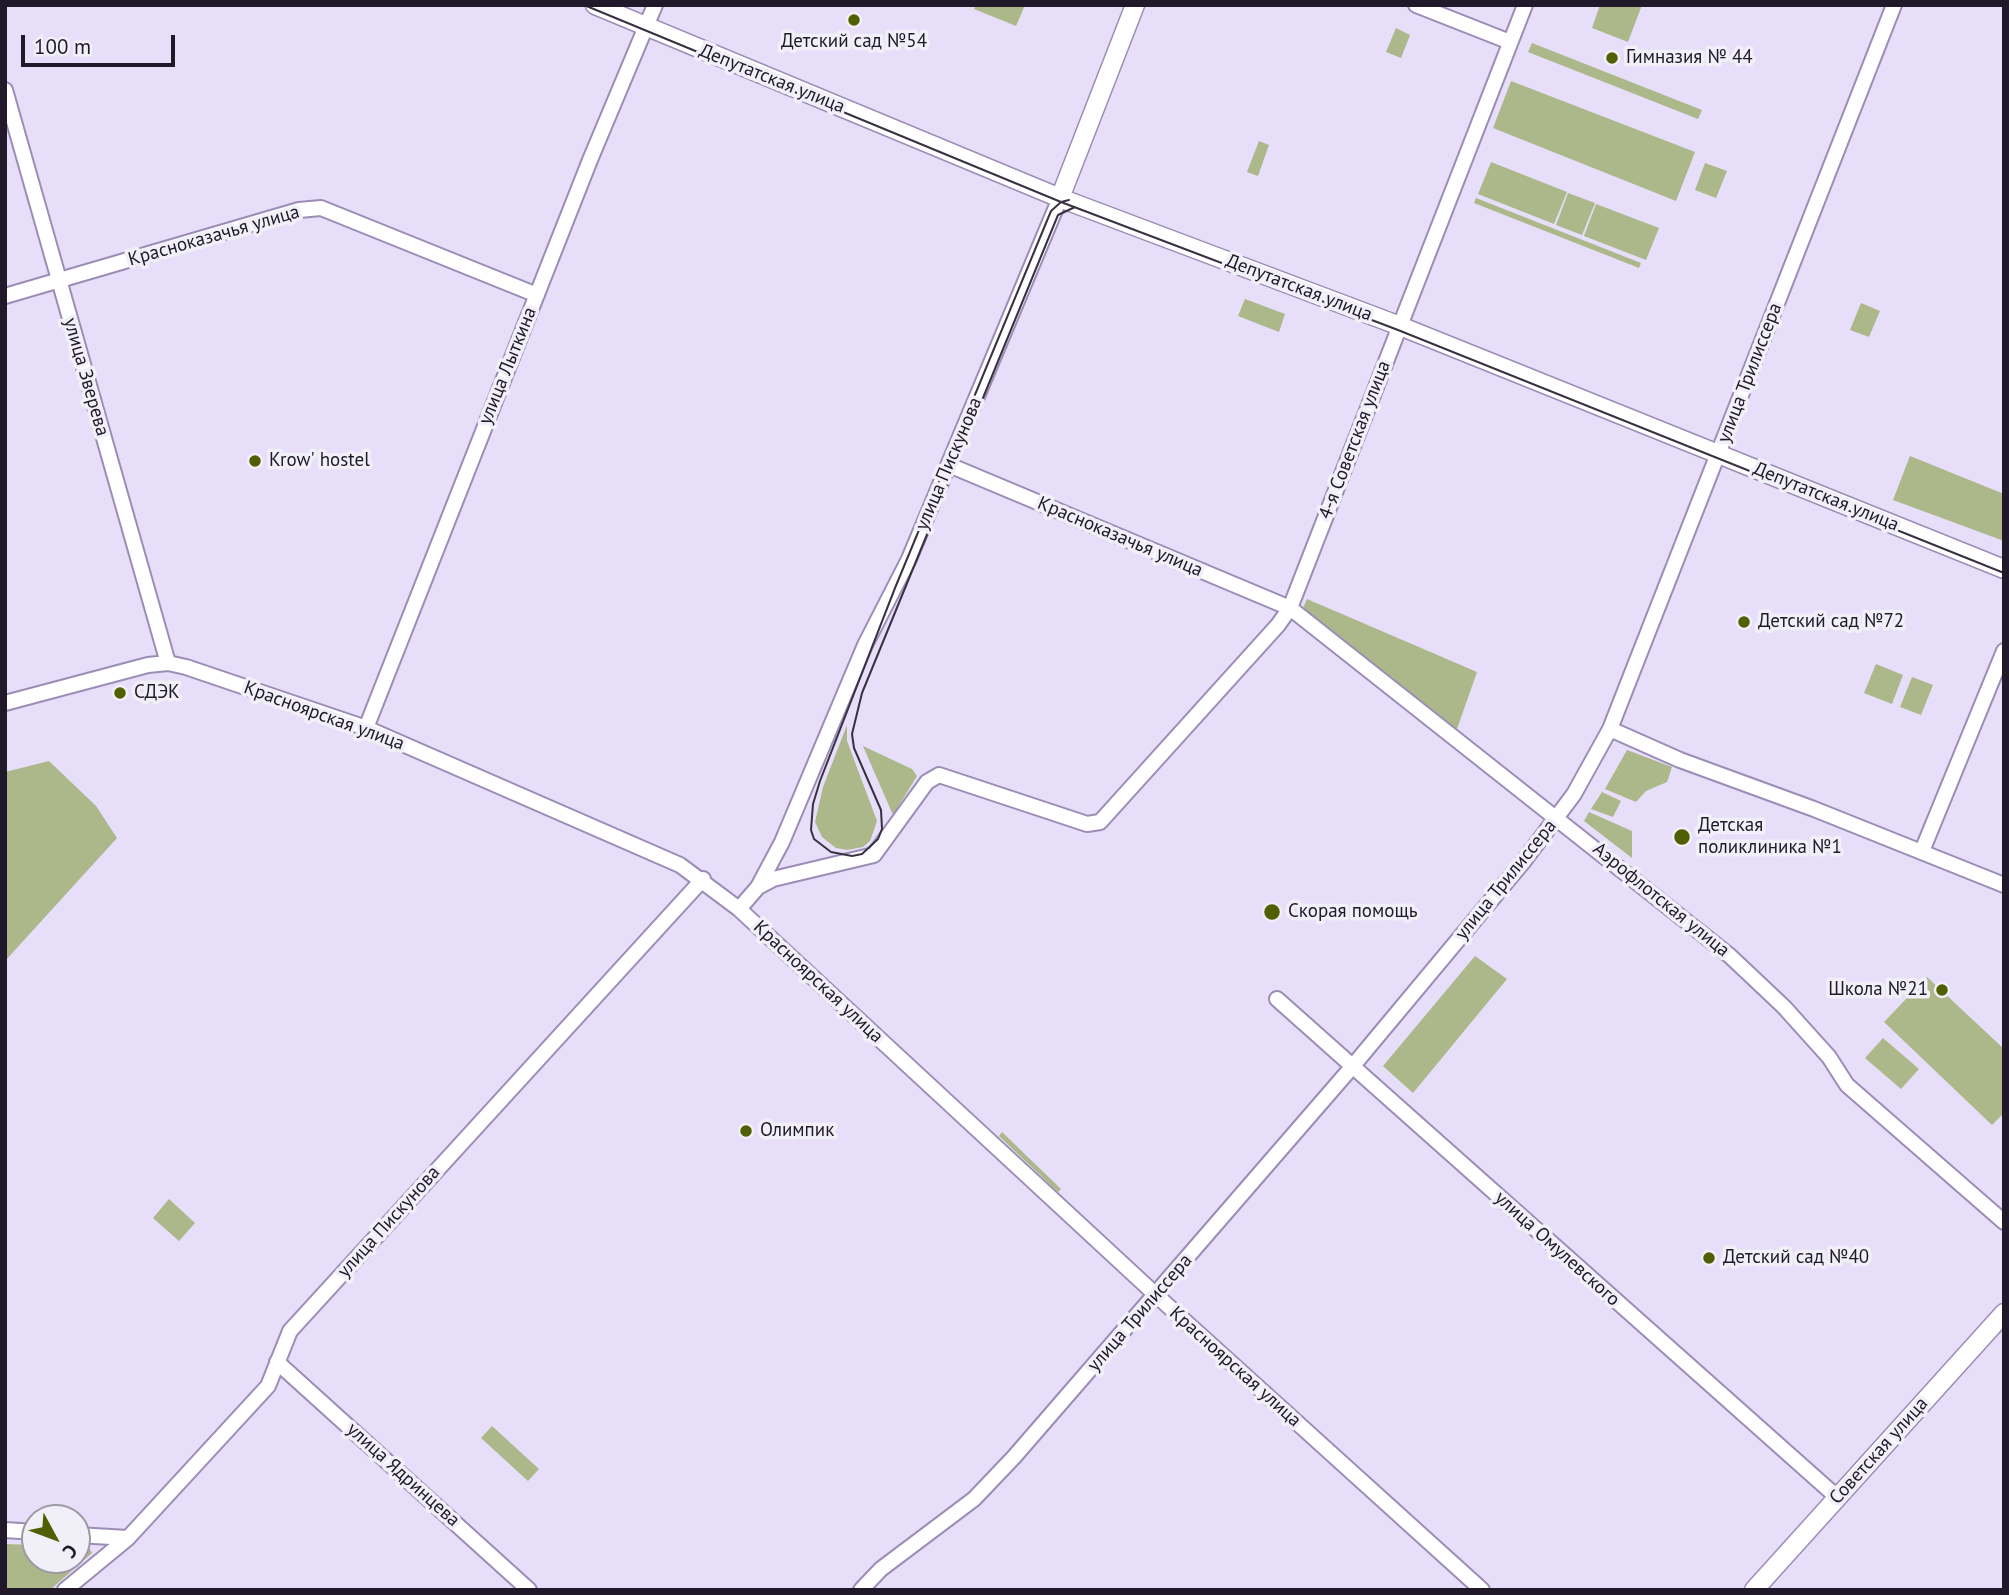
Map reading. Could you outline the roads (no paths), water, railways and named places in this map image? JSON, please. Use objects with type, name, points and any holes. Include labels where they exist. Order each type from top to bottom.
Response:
[{"type":"main road","name":"Депутатская улица","points":[[595,5],[1060,198],[1400,326],[2004,569]]},
{"type":"main road","name":"улица Пискунова","points":[[1060,198],[1135,5]]},
{"type":"main road","name":"Советская улица","points":[[1754,1590],[2004,1313]]},
{"type":"street","name":"улица Лыткина","points":[[366,728],[655,5]]},
{"type":"street","points":[[1416,5],[1510,41]]},
{"type":"street","name":"4-я Советская улица","points":[[758,887],[773,879],[874,855],[927,782],[939,775],[1087,824],[1100,822],[1197,718],[1290,608],[1525,5]]},
{"type":"street","name":"улица Трилиссера","points":[[861,1590],[881,1569],[974,1499],[1156,1295],[1352,1067],[1557,817],[1610,729],[1894,5]]},
{"type":"street","name":"улица Зверева","points":[[5,90],[168,663]]},
{"type":"street","name":"улица Пискунова","points":[[739,909],[758,887],[782,842],[865,645],[909,559],[1060,198]]},
{"type":"street","name":"Красноказачья улица","points":[[5,296],[286,214],[321,208],[537,295]]},
{"type":"street","name":"Красноказачья улица","points":[[949,465],[1290,608]]},
{"type":"street","name":"Аэрофлотская улица","points":[[1290,608],[1557,817],[1760,983],[1829,1057],[1847,1085],[2004,1222]]},
{"type":"street","points":[[1922,851],[2004,651]]},
{"type":"street","name":"Красноярская улица","points":[[5,703],[148,665],[168,663],[366,728],[656,853],[703,879],[739,909],[1156,1295],[1482,1590]]},
{"type":"street","points":[[1610,729],[1680,760],[1922,851],[2004,885]]},
{"type":"street","name":"улица Пискунова","points":[[65,1590],[128,1538],[268,1386],[290,1331],[703,879]]},
{"type":"street","name":"улица Омулевского","points":[[1277,999],[1838,1498]]},
{"type":"street","name":"улица Ядринцева","points":[[277,1362],[529,1590]]},
{"type":"street","points":[[91,1536],[128,1538]]},
{"type":"tram line","points":[[584,5],[1061,202],[1398,330],[2004,573]]},
{"type":"tram line","points":[[1069,200],[1061,202],[1051,211],[895,588],[820,781],[813,804],[811,830],[814,839],[831,852],[852,856],[862,854],[878,839],[882,829],[881,810],[854,748],[852,734],[862,693],[1058,215],[1075,207]]},
{"type":"place","name":"Детский сад №54","points":[[854,20]]},
{"type":"place","name":"Гимназия № 44","points":[[1612,58]]},
{"type":"place","name":"Krow' hostel","points":[[255,461]]},
{"type":"place","name":"Детский сад №72","points":[[1744,622]]},
{"type":"place","name":"СДЭК","points":[[120,693]]},
{"type":"place","name":"Детская поликлиника №1","points":[[1682,837]]},
{"type":"place","name":"Скорая помощь","points":[[1272,912]]},
{"type":"place","name":"Школа №21","points":[[1942,990]]},
{"type":"place","name":"Олимпик","points":[[746,1131]]},
{"type":"place","name":"Детский сад №40","points":[[1709,1258]]}]
